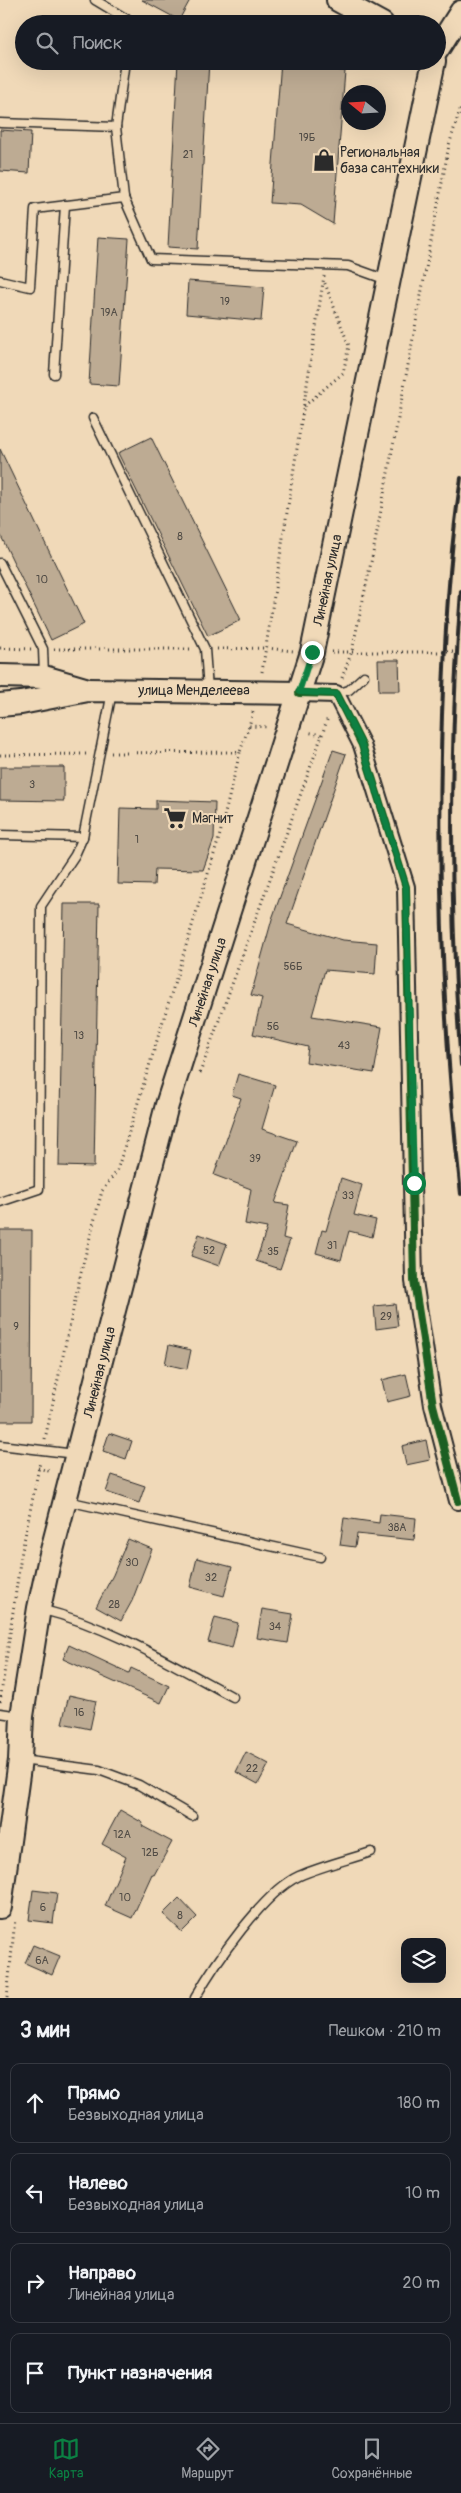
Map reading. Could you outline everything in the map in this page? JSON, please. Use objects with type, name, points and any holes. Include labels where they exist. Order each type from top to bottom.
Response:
[{"type":"main road","points":[[338,0],[366,15]]},
{"type":"main road","points":[[446,36],[461,12]]},
{"type":"main road","name":"Линейная улица","points":[[8,1912],[22,1716],[39,1608],[167,1105],[288,729],[314,642],[432,70]]},
{"type":"main road","name":"улица Менделеева","points":[[0,676],[44,677],[88,690]]},
{"type":"main road","name":"улица Менделеева","points":[[0,705],[21,703],[88,690],[258,690],[299,692]]},
{"type":"street","points":[[299,692],[336,694],[362,745],[406,887],[414,1281],[433,1405],[458,1501]]},
{"type":"lane","points":[[95,0],[120,15]]},
{"type":"lane","points":[[124,70],[116,127],[124,198],[151,259],[348,266],[389,280]]},
{"type":"lane","points":[[0,123],[116,127]]},
{"type":"lane","points":[[0,280],[30,287],[35,209],[124,198]]},
{"type":"lane","points":[[54,374],[65,205]]},
{"type":"lane","points":[[93,418],[205,650],[208,690]]},
{"type":"lane","points":[[0,563],[44,649],[44,677]]},
{"type":"lane","points":[[336,694],[350,690],[364,676]]},
{"type":"lane","points":[[0,1202],[39,1189],[41,906],[75,855],[83,837],[101,754],[112,690]]},
{"type":"lane","points":[[0,834],[83,837]]},
{"type":"lane","points":[[0,1445],[78,1455]]},
{"type":"lane","points":[[65,1500],[320,1557]]},
{"type":"lane","points":[[39,1608],[56,1612],[140,1647],[233,1698]]},
{"type":"lane","points":[[0,1713],[22,1716]]},
{"type":"lane","points":[[20,1760],[99,1770],[139,1785],[192,1816]]},
{"type":"lane","points":[[195,1998],[225,1954],[267,1899],[297,1877],[371,1852]]},
{"type":"path","points":[[461,107],[448,145],[373,553],[352,651],[461,652]]},
{"type":"path","points":[[0,1702],[21,1556],[82,1268],[102,1191],[117,1170],[120,1161],[219,838],[240,752],[258,690],[267,648],[326,265]]},
{"type":"path","points":[[304,406],[343,373],[349,346],[324,280]]},
{"type":"path","points":[[0,648],[205,650],[267,648]]},
{"type":"path","points":[[200,1075],[322,735],[288,729],[249,726]]},
{"type":"path","points":[[0,755],[240,752]]},
{"type":"path","points":[[7,1998],[8,1912]]},
{"type":"building","points":[[142,0],[190,0],[182,15],[170,15]]},
{"type":"building","points":[[178,70],[208,70],[198,249],[168,247]]},
{"type":"building","points":[[280,70],[345,71],[344,85],[341,85],[341,122],[333,224],[301,205],[270,203]]},
{"type":"building","points":[[0,130],[31,132],[29,173],[0,171]]},
{"type":"building","points":[[98,237],[129,239],[119,386],[89,384]]},
{"type":"building","points":[[188,281],[264,287],[261,321],[186,314]]},
{"type":"building","points":[[151,437],[241,620],[208,636],[118,453]]},
{"type":"building","points":[[0,449],[84,624],[51,640],[0,534]]},
{"type":"building","points":[[378,660],[399,660],[400,691],[379,691]]},
{"type":"building","points":[[333,750],[346,754],[287,924],[343,940],[377,943],[375,974],[325,970],[312,1016],[382,1027],[374,1073],[306,1062],[308,1047],[253,1034],[262,998],[251,995],[272,919]]},
{"type":"building","points":[[0,767],[64,767],[64,801],[0,800]]},
{"type":"building","points":[[156,800],[215,802],[214,839],[203,870],[155,869],[154,885],[118,884],[120,808],[156,809]]},
{"type":"building","points":[[64,904],[99,904],[94,1167],[59,1166]]},
{"type":"building","points":[[238,1074],[275,1085],[262,1129],[297,1141],[275,1203],[289,1205],[283,1238],[290,1240],[280,1269],[256,1261],[267,1228],[245,1224],[251,1189],[214,1175],[241,1098],[232,1095]]},
{"type":"building","points":[[341,1178],[362,1185],[354,1215],[376,1220],[372,1237],[349,1231],[341,1260],[316,1253],[322,1230],[326,1231]]},
{"type":"building","points":[[0,1230],[32,1230],[31,1421],[0,1421]]},
{"type":"building","points":[[199,1234],[227,1244],[219,1266],[191,1256]]},
{"type":"building","points":[[395,1304],[398,1326],[376,1329],[374,1306]]},
{"type":"building","points":[[169,1345],[191,1350],[187,1369],[165,1364]]},
{"type":"building","points":[[406,1374],[411,1396],[387,1402],[382,1380]]},
{"type":"building","points":[[109,1433],[132,1441],[126,1459],[103,1451]]},
{"type":"building","points":[[426,1440],[430,1460],[406,1465],[402,1446]]},
{"type":"building","points":[[112,1475],[145,1486],[139,1503],[106,1492]]},
{"type":"building","points":[[380,1514],[416,1518],[414,1540],[357,1534],[355,1547],[340,1545],[344,1518],[379,1523]]},
{"type":"building","points":[[128,1539],[152,1549],[132,1601],[121,1621],[96,1607],[113,1575]]},
{"type":"building","points":[[197,1558],[232,1567],[224,1596],[190,1587]]},
{"type":"building","points":[[262,1609],[293,1614],[288,1643],[257,1638]]},
{"type":"building","points":[[215,1617],[238,1623],[232,1648],[208,1642]]},
{"type":"building","points":[[69,1645],[129,1673],[131,1668],[169,1686],[161,1703],[63,1659]]},
{"type":"building","points":[[69,1695],[96,1701],[90,1729],[62,1723]]},
{"type":"building","points":[[246,1752],[269,1764],[258,1784],[236,1772]]},
{"type":"building","points":[[120,1810],[143,1823],[142,1826],[172,1842],[154,1875],[152,1874],[132,1918],[105,1906],[126,1857],[102,1844]]},
{"type":"building","points":[[33,1890],[57,1893],[53,1923],[29,1920]]},
{"type":"building","points":[[179,1898],[197,1917],[182,1932],[163,1914]]},
{"type":"building","points":[[33,1945],[60,1956],[52,1975],[25,1963]]},
{"type":"railway","points":[[461,478],[453,537],[446,626],[440,835],[446,1015],[461,1194]]},
{"type":"railway","points":[[461,591],[454,709],[452,828],[454,946],[461,1065]]},
{"type":"cycle path","points":[[299,693],[336,694],[362,745],[406,887],[414,1281],[433,1405],[458,1501]]},
{"type":"place","name":"Региональная база сантехники","points":[[324,160]]},
{"type":"place","name":"Магнит","points":[[175,818]]},
{"type":"route","points":[[312,652],[299,692],[336,694],[362,745],[406,887],[414,1183]]}]
